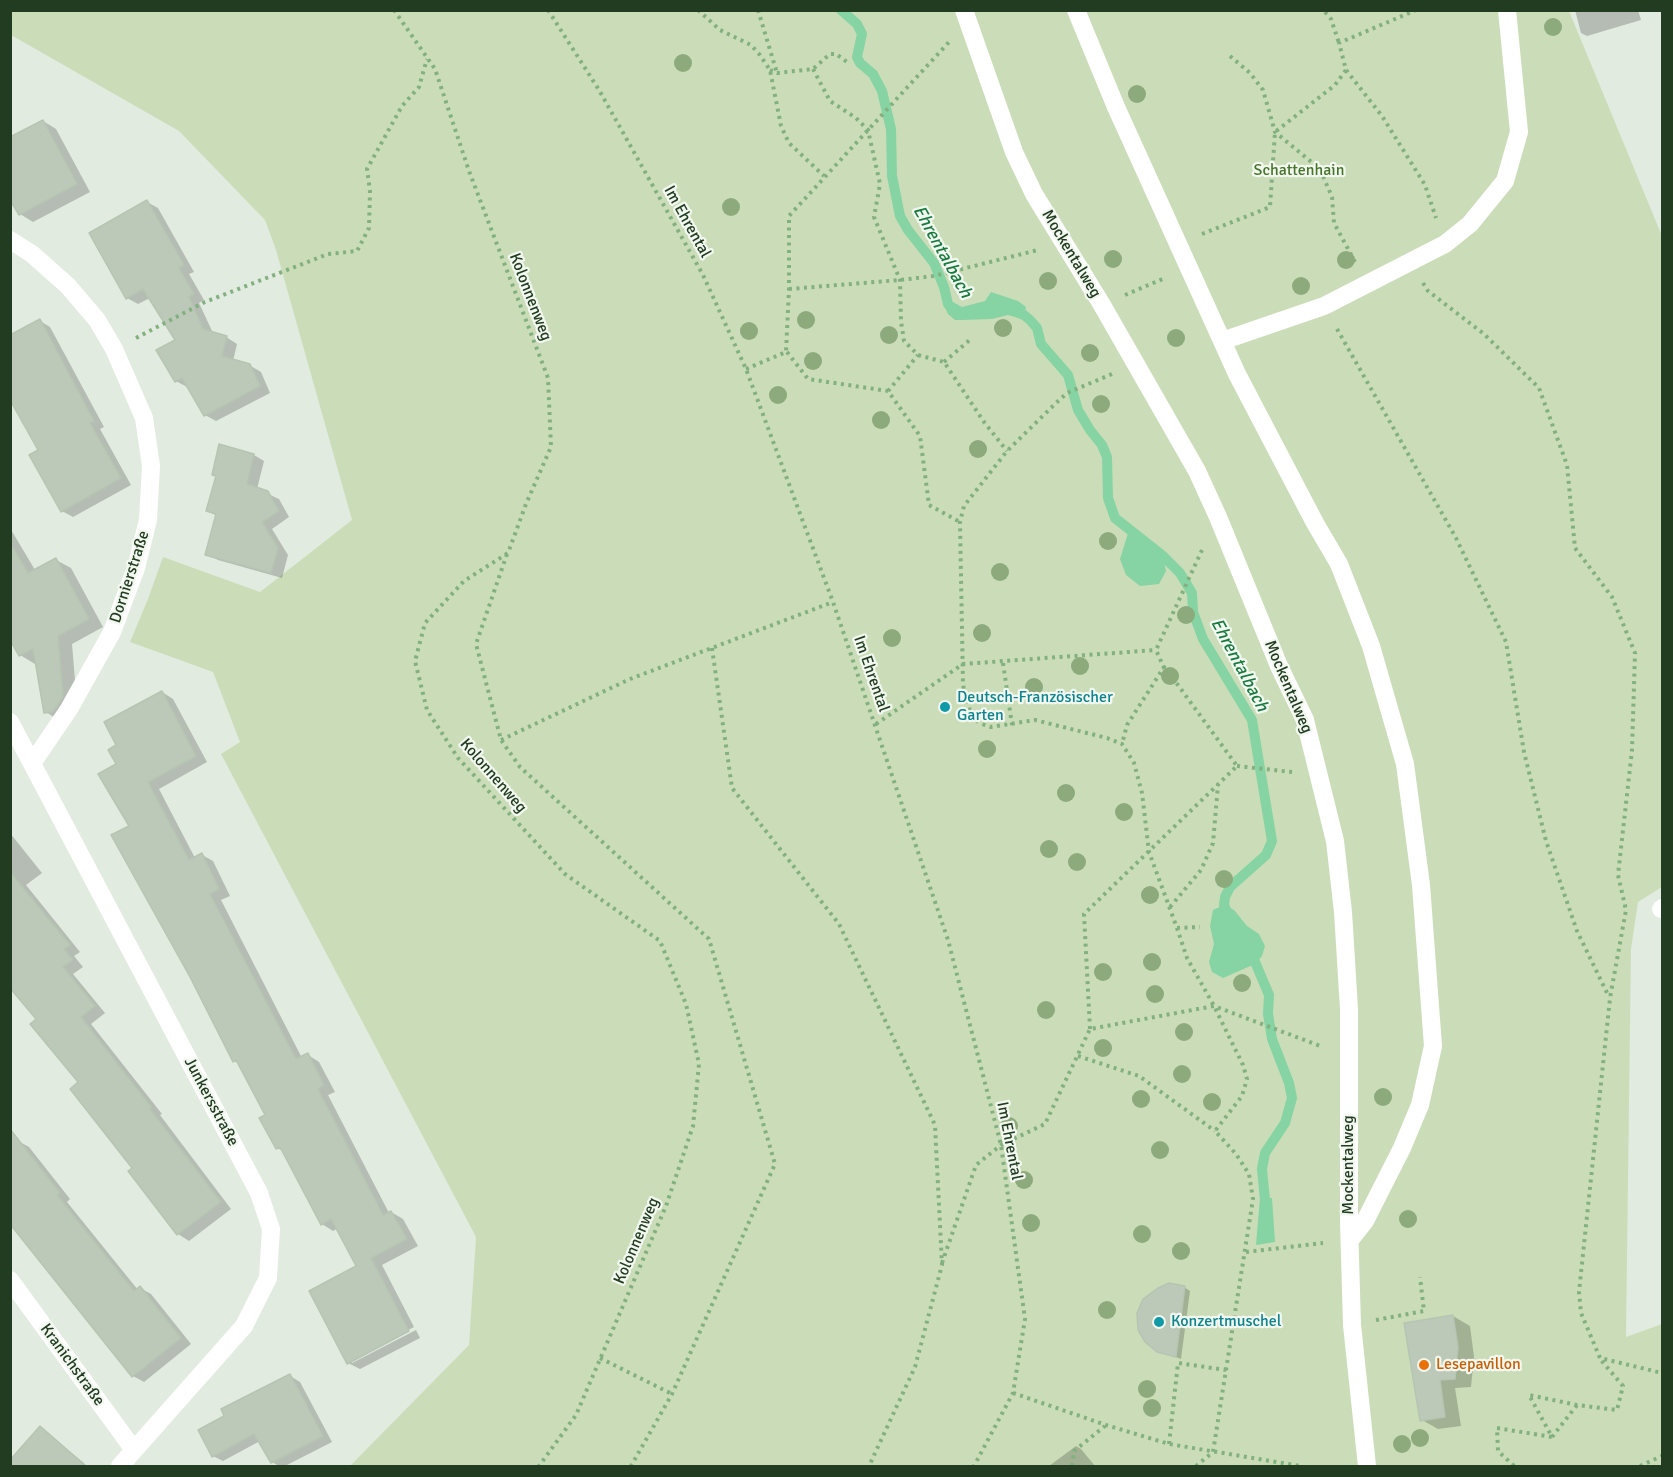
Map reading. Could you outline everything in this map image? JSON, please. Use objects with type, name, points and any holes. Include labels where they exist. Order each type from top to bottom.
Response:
[{"type":"street","points":[[1076,10],[1116,107],[1242,384],[1339,564],[1371,646],[1405,764],[1421,885],[1433,1046],[1420,1105],[1402,1148],[1365,1221],[1350,1240]]},
{"type":"street","points":[[1222,341],[1324,306],[1445,244],[1470,224],[1505,182],[1519,132],[1507,10]]},
{"type":"street","name":"Mockentalweg","points":[[966,16],[1014,152],[1034,195],[1165,412],[1197,471],[1279,666],[1305,720],[1335,841],[1343,912],[1348,1009],[1352,1325],[1367,1467]]},
{"type":"street","name":"Dornierstraße","points":[[10,240],[32,254],[68,286],[97,320],[114,349],[144,418],[151,466],[148,520],[136,568],[112,632],[69,709],[33,762]]},
{"type":"street","name":"Junkersstraße","points":[[10,722],[259,1193],[271,1229],[268,1278],[244,1326],[120,1467]]},
{"type":"street","name":"Kranichstraße","points":[[10,1280],[134,1450]]},
{"type":"path","name":"Kolonnenweg","points":[[394,10],[435,69],[470,171],[548,378],[552,447],[526,504],[508,553],[464,581],[425,623],[416,662],[427,710],[458,758],[565,874],[660,941],[686,1004],[699,1064],[693,1126],[666,1206],[576,1414],[539,1467]]},
{"type":"path","name":"Im Ehrental","points":[[548,10],[599,90],[703,275],[746,369],[833,602],[948,940],[1001,1145],[1025,1319],[1014,1393],[974,1467]]},
{"type":"path","points":[[698,10],[720,30],[751,45],[760,55],[770,70],[781,126],[789,142],[824,176]]},
{"type":"path","points":[[758,10],[777,73]]},
{"type":"path","points":[[1339,43],[1416,10]]},
{"type":"path","points":[[1325,12],[1331,19],[1346,70],[1382,116],[1425,185],[1445,244]]},
{"type":"path","points":[[960,522],[929,505],[920,436],[888,392],[808,378],[786,352],[789,216],[890,106],[966,16]]},
{"type":"path","points":[[770,70],[777,73],[813,69],[830,54],[836,54],[847,62]]},
{"type":"path","points":[[1179,243],[1270,207],[1275,132],[1263,90],[1250,73],[1230,56]]},
{"type":"path","points":[[114,349],[205,302],[328,254],[357,251],[369,228],[370,191],[367,169],[402,106],[419,87],[427,58]]},
{"type":"path","points":[[813,69],[830,101],[856,118],[868,130],[880,184],[874,217],[900,280],[904,340],[918,355],[945,362],[984,422],[1007,451]]},
{"type":"path","points":[[1275,132],[1335,85],[1346,70]]},
{"type":"path","points":[[1275,132],[1320,169],[1332,198],[1334,223],[1352,258]]},
{"type":"path","points":[[789,289],[934,276],[1065,243]]},
{"type":"path","points":[[1410,262],[1428,291],[1484,334],[1539,388],[1567,465],[1575,548],[1612,597],[1635,653],[1632,750],[1618,875],[1626,910],[1610,998],[1579,1292],[1581,1313],[1600,1358],[1623,1386],[1617,1410],[1529,1395],[1552,1437]]},
{"type":"path","points":[[1122,297],[1152,284]]},
{"type":"path","points":[[1324,306],[1456,538],[1506,642],[1524,752],[1546,842],[1577,931],[1610,998]]},
{"type":"path","points":[[945,362],[972,338]]},
{"type":"path","points":[[746,369],[786,352]]},
{"type":"path","points":[[888,392],[918,355]]},
{"type":"path","points":[[1134,364],[1067,393],[1007,451],[964,506],[960,522],[964,692],[971,714],[979,723],[991,727],[1035,720],[1107,738],[1122,744],[1134,763],[1149,852],[1187,958],[1214,1006],[1243,1065],[1247,1079],[1242,1096],[1215,1131]]},
{"type":"path","points":[[508,553],[476,644],[501,741],[520,767],[709,939],[775,1164],[672,1394],[631,1467]]},
{"type":"path","points":[[1156,650],[1191,574]]},
{"type":"path","points":[[501,741],[630,678],[833,602]]},
{"type":"path","points":[[712,648],[732,789],[839,924],[934,1125],[942,1265]]},
{"type":"path","points":[[876,724],[963,664],[1003,663],[1156,650]]},
{"type":"path","points":[[1156,650],[1168,677],[1174,681],[1237,766],[1271,769]]},
{"type":"path","points":[[1003,663],[1012,725]]},
{"type":"path","points":[[1122,744],[1127,725],[1164,667]]},
{"type":"path","points":[[869,1467],[915,1367],[942,1265],[976,1165],[1001,1145],[1045,1124],[1090,1029],[1084,914],[1237,766]]},
{"type":"path","points":[[1170,908],[1201,870],[1213,843],[1218,785]]},
{"type":"path","points":[[1177,928],[1200,927]]},
{"type":"path","points":[[1090,1029],[1214,1006],[1349,1057]]},
{"type":"path","points":[[1078,1056],[1139,1076],[1215,1131],[1236,1154],[1249,1174],[1253,1199],[1213,1452],[1196,1467]]},
{"type":"path","points":[[1246,1252],[1350,1240]]},
{"type":"path","points":[[1352,1325],[1424,1311],[1420,1277]]},
{"type":"path","points":[[600,1358],[672,1394]]},
{"type":"path","points":[[1600,1358],[1662,1373]]},
{"type":"path","points":[[1169,1444],[1178,1363],[1226,1370]]},
{"type":"path","points":[[1014,1393],[1169,1444],[1300,1467]]},
{"type":"path","points":[[1552,1437],[1577,1405]]},
{"type":"path","points":[[1072,1467],[1074,1451],[1106,1425]]},
{"type":"path","points":[[1514,1467],[1498,1451],[1497,1428],[1552,1437]]},
{"type":"path","points":[[1640,1467],[1662,1456]]},
{"type":"green space","name":"Deutsch-Französischer Garten","points":[[10,11],[1569,11],[1662,236],[1662,887],[1638,902],[1631,949],[1626,1337],[1662,1324],[1662,1466],[350,1466],[469,1345],[476,1237],[221,754],[240,742],[213,672],[130,642],[163,557],[260,592],[352,520],[276,250],[265,220],[179,131],[11,35]]},
{"type":"shaded area","points":[[991,292],[1018,301],[1026,307],[1024,315],[1020,318],[1008,315],[992,319],[955,320],[948,314],[944,305],[951,301],[962,307],[985,301]]},
{"type":"shaded area","points":[[1129,530],[1163,556],[1166,571],[1159,584],[1140,586],[1126,575],[1120,559]]},
{"type":"shaded area","points":[[1224,905],[1234,910],[1247,926],[1259,934],[1265,946],[1262,956],[1255,964],[1223,978],[1212,972],[1209,962],[1214,944],[1210,926],[1213,910]]},
{"type":"shaded area","points":[[1260,1198],[1272,1198],[1275,1242],[1256,1245]]},
{"type":"building","points":[[43,120],[77,184],[19,215],[10,200],[10,137]]},
{"type":"building","points":[[147,200],[184,265],[179,268],[194,294],[189,297],[203,329],[227,336],[222,356],[250,364],[260,386],[204,416],[182,378],[175,382],[156,350],[175,340],[143,289],[126,299],[89,233]]},
{"type":"building","points":[[40,319],[94,421],[90,423],[121,478],[61,512],[29,455],[38,450],[10,400],[10,335]]},
{"type":"building","points":[[219,444],[254,454],[247,484],[268,491],[279,511],[262,522],[278,548],[271,573],[205,555],[216,514],[206,511],[216,476],[212,475]]},
{"type":"building","points":[[10,543],[28,573],[56,558],[89,619],[58,636],[63,697],[53,712],[44,713],[33,649],[19,656],[10,640]]},
{"type":"building","points":[[162,691],[196,756],[148,782],[189,860],[202,853],[219,889],[210,894],[296,1059],[308,1053],[324,1085],[318,1089],[383,1215],[391,1211],[407,1239],[371,1258],[409,1331],[347,1364],[309,1291],[356,1266],[331,1219],[321,1225],[280,1147],[276,1149],[259,1118],[265,1115],[236,1060],[233,1062],[190,977],[111,835],[129,826],[98,774],[116,764],[108,750],[116,745],[104,722]]},
{"type":"building","points":[[10,872],[70,945],[64,949],[73,960],[63,967],[95,1006],[81,1017],[221,1202],[177,1235],[128,1171],[132,1168],[70,1089],[78,1082],[30,1024],[36,1019],[10,988]]},
{"type":"building","points":[[10,1129],[60,1193],[57,1195],[134,1291],[140,1286],[181,1338],[132,1377],[10,1224]]},
{"type":"building","name":"Konzertmuschel","points":[[1169,1283],[1185,1286],[1176,1357],[1157,1352],[1145,1342],[1138,1330],[1137,1313],[1143,1299]]},
{"type":"building","name":"Lesepavillon","points":[[1453,1315],[1458,1347],[1455,1379],[1440,1380],[1445,1417],[1420,1421],[1404,1323]]},
{"type":"building","points":[[290,1374],[323,1436],[271,1463],[254,1434],[212,1457],[198,1430],[224,1416],[221,1409]]},
{"type":"building","points":[[40,1426],[87,1467],[10,1467],[10,1460]]},
{"type":"waterway","name":"Ehrentalbach","points":[[841,10],[857,24],[862,34],[857,57],[860,63],[873,74],[882,91],[891,129],[892,176],[900,216],[934,263],[948,304],[955,313]]},
{"type":"waterway","name":"Ehrentalbach","points":[[1011,310],[1030,320],[1037,328],[1041,344],[1068,375],[1078,410],[1102,445],[1107,457],[1108,498],[1115,518],[1163,556],[1180,573],[1192,593],[1193,612],[1203,639],[1252,720],[1272,841],[1266,855],[1230,887],[1224,905],[1229,917]]},
{"type":"waterway","name":"Ehrentalbach","points":[[1250,950],[1269,995],[1268,1014],[1272,1039],[1289,1083],[1292,1098],[1285,1123],[1265,1153],[1262,1169],[1266,1211]]},
{"type":"place","name":"Deutsch-Französischer Garten","points":[[945,707]]},
{"type":"place","name":"Konzertmuschel","points":[[1159,1322]]},
{"type":"place","name":"Lesepavillon","points":[[1424,1365]]},
{"type":"park label","name":"Schattenhain","points":[[1299,171]]}]
